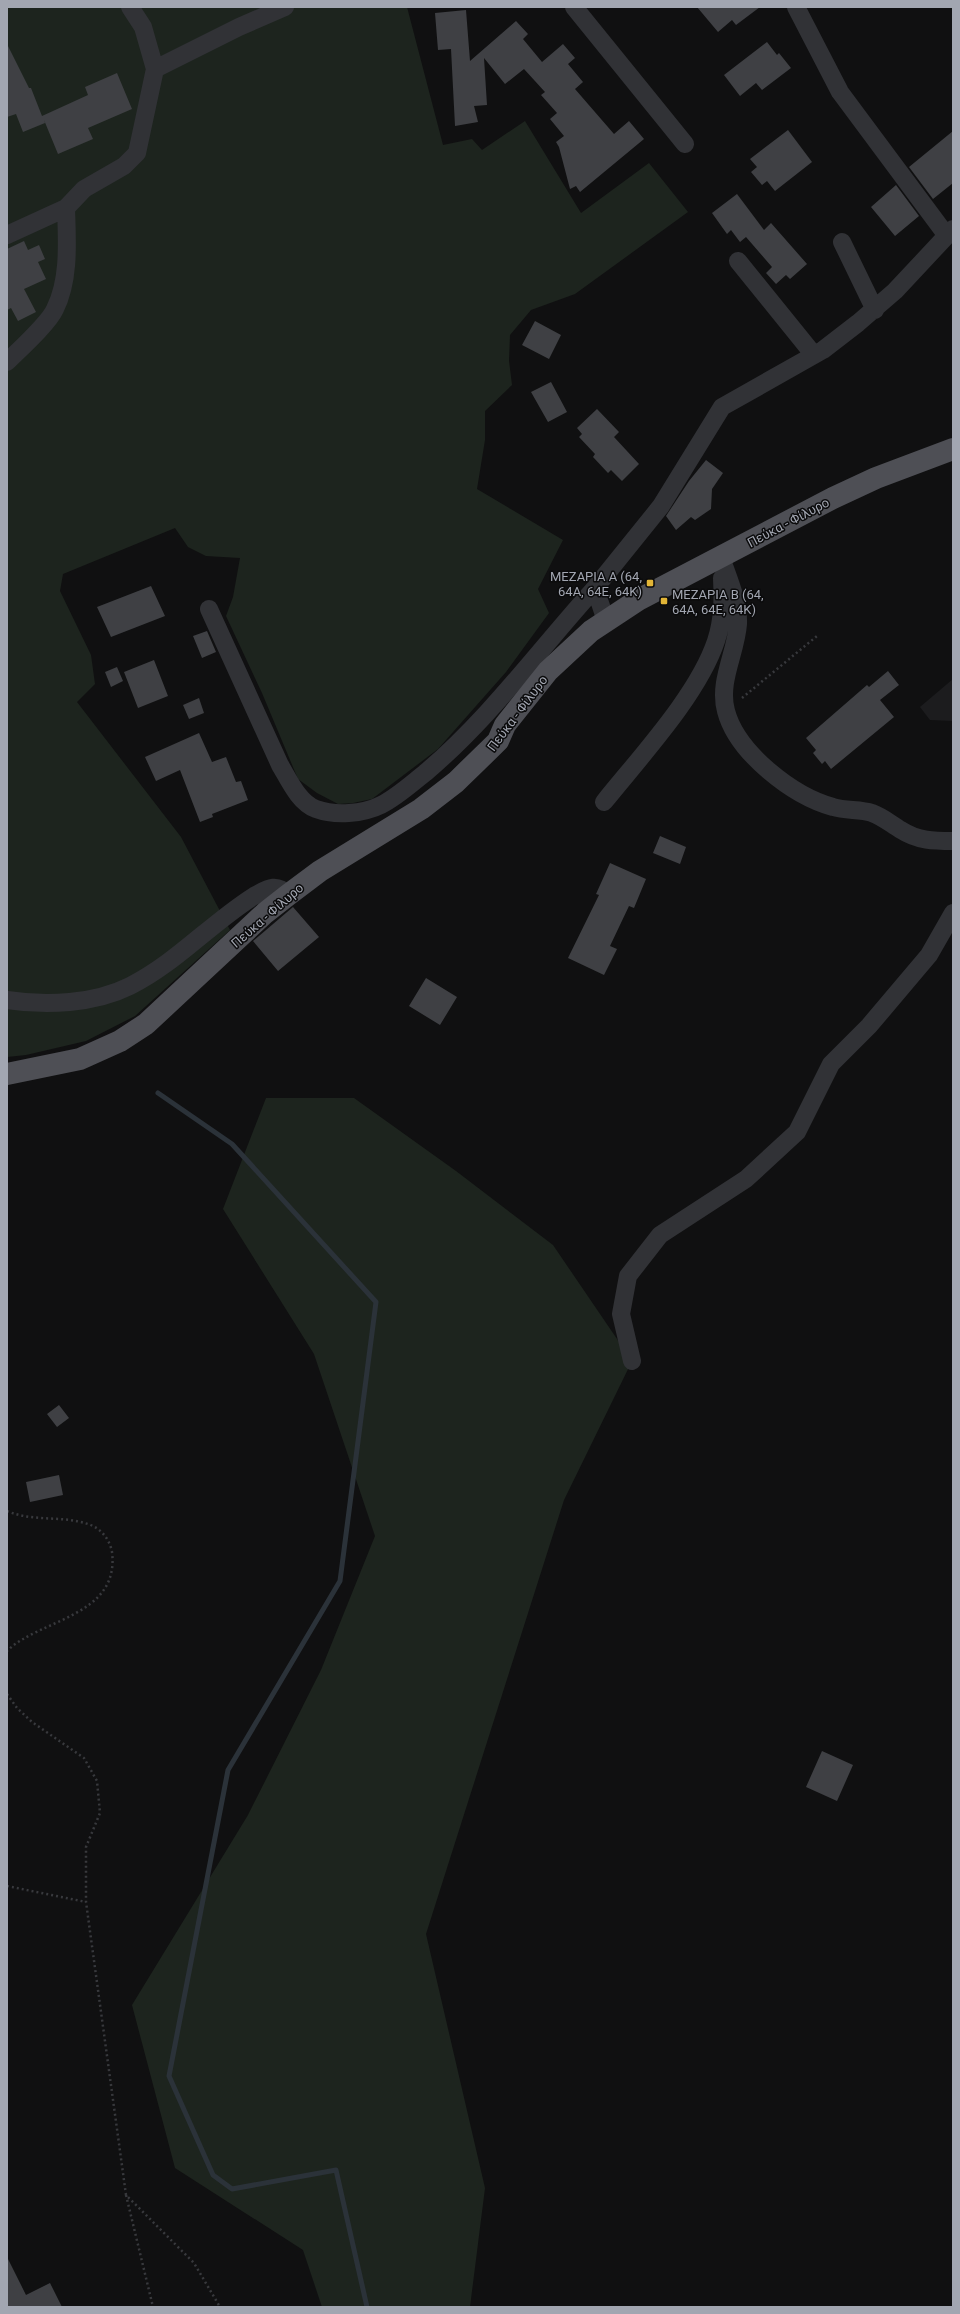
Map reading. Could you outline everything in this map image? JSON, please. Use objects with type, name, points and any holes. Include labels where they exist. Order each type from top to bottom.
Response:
[{"type":"main road","name":"Πεύκα - Φίλυρο","points":[[7,1074],[59,1065],[80,1059],[133,1033],[164,1009],[265,913],[288,895],[320,871],[421,809],[456,782],[498,741],[505,725],[548,671],[576,642],[606,621],[638,600],[876,478],[953,449]]},
{"type":"street","points":[[7,235],[66,208],[84,190],[124,166],[137,153],[155,69],[143,27],[130,7]]},
{"type":"street","points":[[155,69],[239,27],[285,7]]},
{"type":"street","points":[[574,7],[685,144]]},
{"type":"street","points":[[209,609],[280,765],[294,789],[314,809],[333,814],[355,812],[380,806],[407,788],[454,748],[595,588],[661,506],[722,407],[814,355],[875,310],[950,232],[840,92],[796,7]]},
{"type":"street","points":[[7,362],[55,310],[64,281],[67,245],[66,208]]},
{"type":"street","points":[[842,242],[875,310]]},
{"type":"street","points":[[738,262],[814,355]]},
{"type":"street","points":[[721,557],[734,595],[738,624],[725,684],[726,710],[735,731],[759,761],[770,772],[798,790],[832,807],[871,812],[918,839],[953,841]]},
{"type":"street","points":[[604,802],[664,727],[707,662],[716,642],[723,604],[721,557]]},
{"type":"street","points":[[595,588],[606,621]]},
{"type":"street","points":[[7,1000],[45,1003],[101,996],[121,990],[148,975],[254,896],[273,887],[280,888],[288,895]]},
{"type":"street","points":[[632,1362],[620,1314],[628,1276],[660,1235],[746,1180],[797,1132],[831,1064],[869,1026],[929,955],[953,913]]},
{"type":"path","points":[[726,710],[817,636]]},
{"type":"path","points":[[7,1511],[32,1518],[61,1518],[93,1526],[99,1530],[108,1541],[112,1559],[110,1576],[103,1588],[85,1608],[62,1622],[24,1637],[7,1651]]},
{"type":"path","points":[[7,1694],[17,1708],[32,1722],[84,1758],[97,1781],[100,1813],[86,1847],[86,1902],[126,2195],[153,2307]]},
{"type":"path","points":[[7,1886],[86,1902]]},
{"type":"path","points":[[126,2195],[194,2263],[220,2307]]},
{"type":"shaded area","points":[[7,7],[407,7],[443,145],[472,139],[482,150],[525,121],[581,213],[649,163],[688,212],[575,294],[531,310],[510,335],[509,361],[512,385],[485,411],[485,440],[477,489],[563,540],[538,589],[549,613],[506,672],[438,749],[372,799],[338,804],[317,793],[298,779],[262,693],[226,616],[233,597],[240,558],[206,556],[188,547],[175,528],[63,574],[60,591],[91,655],[95,684],[77,702],[181,837],[230,930],[135,1016],[86,1041],[26,1055],[7,1057]]},
{"type":"shaded area","points":[[953,679],[953,721],[930,720],[920,707]]},
{"type":"shaded area","points":[[266,1098],[354,1098],[456,1171],[553,1245],[632,1361],[564,1500],[426,1934],[485,2188],[470,2307],[322,2307],[303,2250],[175,2168],[132,2005],[248,1815],[321,1670],[375,1536],[314,1354],[223,1209]]},
{"type":"building","points":[[697,7],[760,7],[736,25],[732,20],[718,32]]},
{"type":"building","points":[[466,10],[470,61],[516,21],[528,34],[523,39],[542,62],[563,44],[575,58],[568,64],[583,82],[575,89],[614,134],[629,121],[644,139],[580,192],[576,186],[570,189],[559,147],[556,142],[564,136],[550,119],[557,113],[541,95],[545,92],[524,69],[505,84],[484,58],[487,105],[474,106],[478,122],[455,126],[451,49],[438,50],[435,13]]},
{"type":"building","points":[[767,42],[777,55],[779,53],[791,68],[762,90],[756,83],[740,96],[724,75]]},
{"type":"building","points":[[7,44],[29,88],[31,88],[42,116],[88,95],[85,87],[117,73],[132,109],[88,128],[93,139],[58,154],[44,120],[45,123],[23,132],[16,114],[7,117]]},
{"type":"building","points":[[788,130],[812,162],[775,191],[767,181],[762,185],[751,172],[757,167],[750,159]]},
{"type":"building","points":[[953,131],[953,183],[933,199],[909,167]]},
{"type":"building","points":[[896,185],[919,216],[895,236],[871,207]]},
{"type":"building","points":[[737,194],[764,230],[771,223],[807,264],[790,279],[786,275],[776,284],[766,273],[772,267],[746,237],[740,242],[731,230],[727,234],[712,213]]},
{"type":"building","points":[[24,241],[28,250],[39,245],[45,259],[38,262],[46,279],[24,289],[36,312],[18,321],[11,308],[7,310],[7,249]]},
{"type":"building","points":[[535,321],[561,335],[549,359],[522,345]]},
{"type":"building","points":[[551,382],[567,412],[548,422],[531,392]]},
{"type":"building","points":[[597,409],[619,432],[614,437],[639,464],[622,481],[611,470],[608,473],[593,457],[595,454],[579,437],[582,434],[577,428]]},
{"type":"building","points":[[706,460],[723,473],[712,489],[711,509],[695,520],[691,517],[676,530],[666,516],[689,481]]},
{"type":"building","points":[[151,586],[165,616],[111,637],[97,607]]},
{"type":"building","points":[[207,631],[216,652],[202,658],[193,636]]},
{"type":"building","points":[[154,660],[168,696],[138,708],[124,672]]},
{"type":"building","points":[[117,667],[123,681],[111,687],[105,672]]},
{"type":"building","points":[[888,671],[899,685],[880,700],[894,717],[831,769],[825,761],[822,764],[813,753],[816,750],[806,738],[867,685],[869,687]]},
{"type":"building","points":[[199,698],[204,713],[189,719],[183,705]]},
{"type":"building","points":[[199,733],[212,762],[226,757],[236,782],[241,781],[248,800],[212,814],[213,817],[200,822],[180,770],[156,781],[145,757]]},
{"type":"building","points":[[660,836],[686,847],[680,864],[653,853]]},
{"type":"building","points":[[610,863],[646,879],[634,908],[629,906],[610,946],[617,949],[604,975],[568,958],[599,895],[596,894]]},
{"type":"building","points":[[293,907],[319,937],[278,971],[253,941]]},
{"type":"building","points":[[426,978],[457,997],[440,1025],[409,1006]]},
{"type":"building","points":[[59,1405],[69,1418],[57,1427],[47,1414]]},
{"type":"building","points":[[59,1475],[63,1495],[30,1502],[26,1482]]},
{"type":"building","points":[[822,1751],[853,1765],[837,1801],[806,1787]]},
{"type":"building","points":[[7,2257],[26,2295],[50,2283],[62,2307],[7,2307]]},
{"type":"waterway","points":[[158,1093],[232,1144],[376,1302],[340,1581],[228,1770],[169,2076],[213,2175],[232,2189],[336,2170],[367,2307]]},
{"type":"place","name":"ΜΕΖΑΡΙΑ A (64, 64Α, 64Ε, 64Κ)","points":[[650,583]]},
{"type":"place","name":"ΜΕΖΑΡΙΑ B (64, 64Α, 64Ε, 64Κ)","points":[[664,601]]}]
